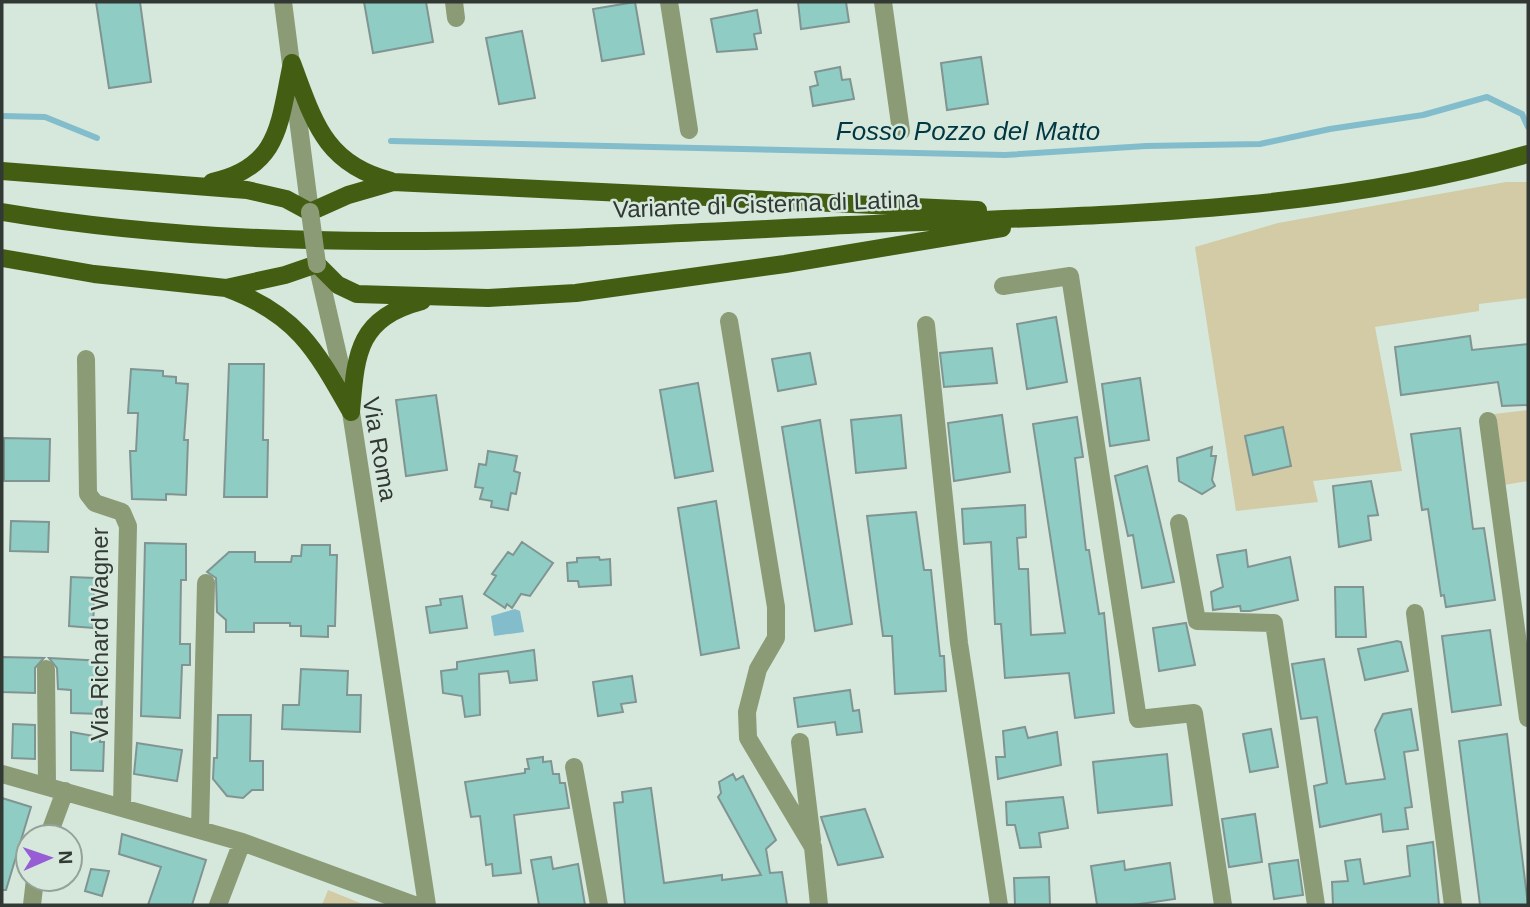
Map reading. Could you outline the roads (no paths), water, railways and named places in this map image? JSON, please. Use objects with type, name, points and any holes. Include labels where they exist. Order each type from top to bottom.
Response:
[{"type":"main road","points":[[292,63],[316,125],[328,145],[356,169],[393,182],[1077,215]]},
{"type":"main road","points":[[193,186],[239,175],[265,154],[278,125],[292,63]]},
{"type":"main road","name":"Variante di Cisterna di Latina","points":[[2,212],[184,233],[322,240],[436,240],[1203,210],[1314,197],[1490,165],[1528,154]]},
{"type":"main road","points":[[2,172],[262,192],[286,199],[310,212],[348,195],[393,182]]},
{"type":"main road","points":[[226,288],[285,275],[317,264],[338,285],[356,294],[488,298],[590,292],[785,264],[1077,215]]},
{"type":"main road","points":[[2,258],[94,274],[226,288],[267,306],[289,321],[314,350],[351,412]]},
{"type":"main road","points":[[351,412],[356,363],[368,332],[379,320],[397,310],[437,297]]},
{"type":"street","name":"Via Roma","points":[[283,2],[317,264],[351,412],[426,905]]},
{"type":"street","points":[[669,2],[689,130]]},
{"type":"street","points":[[883,2],[901,131]]},
{"type":"street","points":[[1003,286],[1070,276],[1138,719],[1194,713],[1223,905]]},
{"type":"street","points":[[729,321],[776,607],[776,638],[758,669],[747,712],[748,738],[813,847]]},
{"type":"street","points":[[926,325],[958,643],[999,905]]},
{"type":"street","name":"Via Richard Wagner","points":[[86,359],[88,494],[95,503],[122,512],[128,526],[122,806]]},
{"type":"street","points":[[1488,421],[1528,718]]},
{"type":"street","points":[[1179,523],[1198,621],[1274,623],[1316,905]]},
{"type":"street","points":[[200,829],[205,583]]},
{"type":"street","points":[[1415,612],[1453,905]]},
{"type":"street","points":[[46,669],[56,788],[50,823]]},
{"type":"street","points":[[800,742],[819,905]]},
{"type":"street","points":[[574,767],[599,905]]},
{"type":"street","points":[[2,774],[242,842],[414,905]]},
{"type":"street","points":[[218,905],[242,842]]},
{"type":"water","points":[[515,609],[520,611],[524,632],[494,636],[491,616]]},
{"type":"waterway","name":"Fosso Pozzo del Matto","points":[[391,141],[1005,155],[1146,146],[1260,144],[1330,129],[1423,115],[1487,97],[1522,114],[1528,127]]},
{"type":"waterway","points":[[2,116],[45,117],[97,138]]}]
